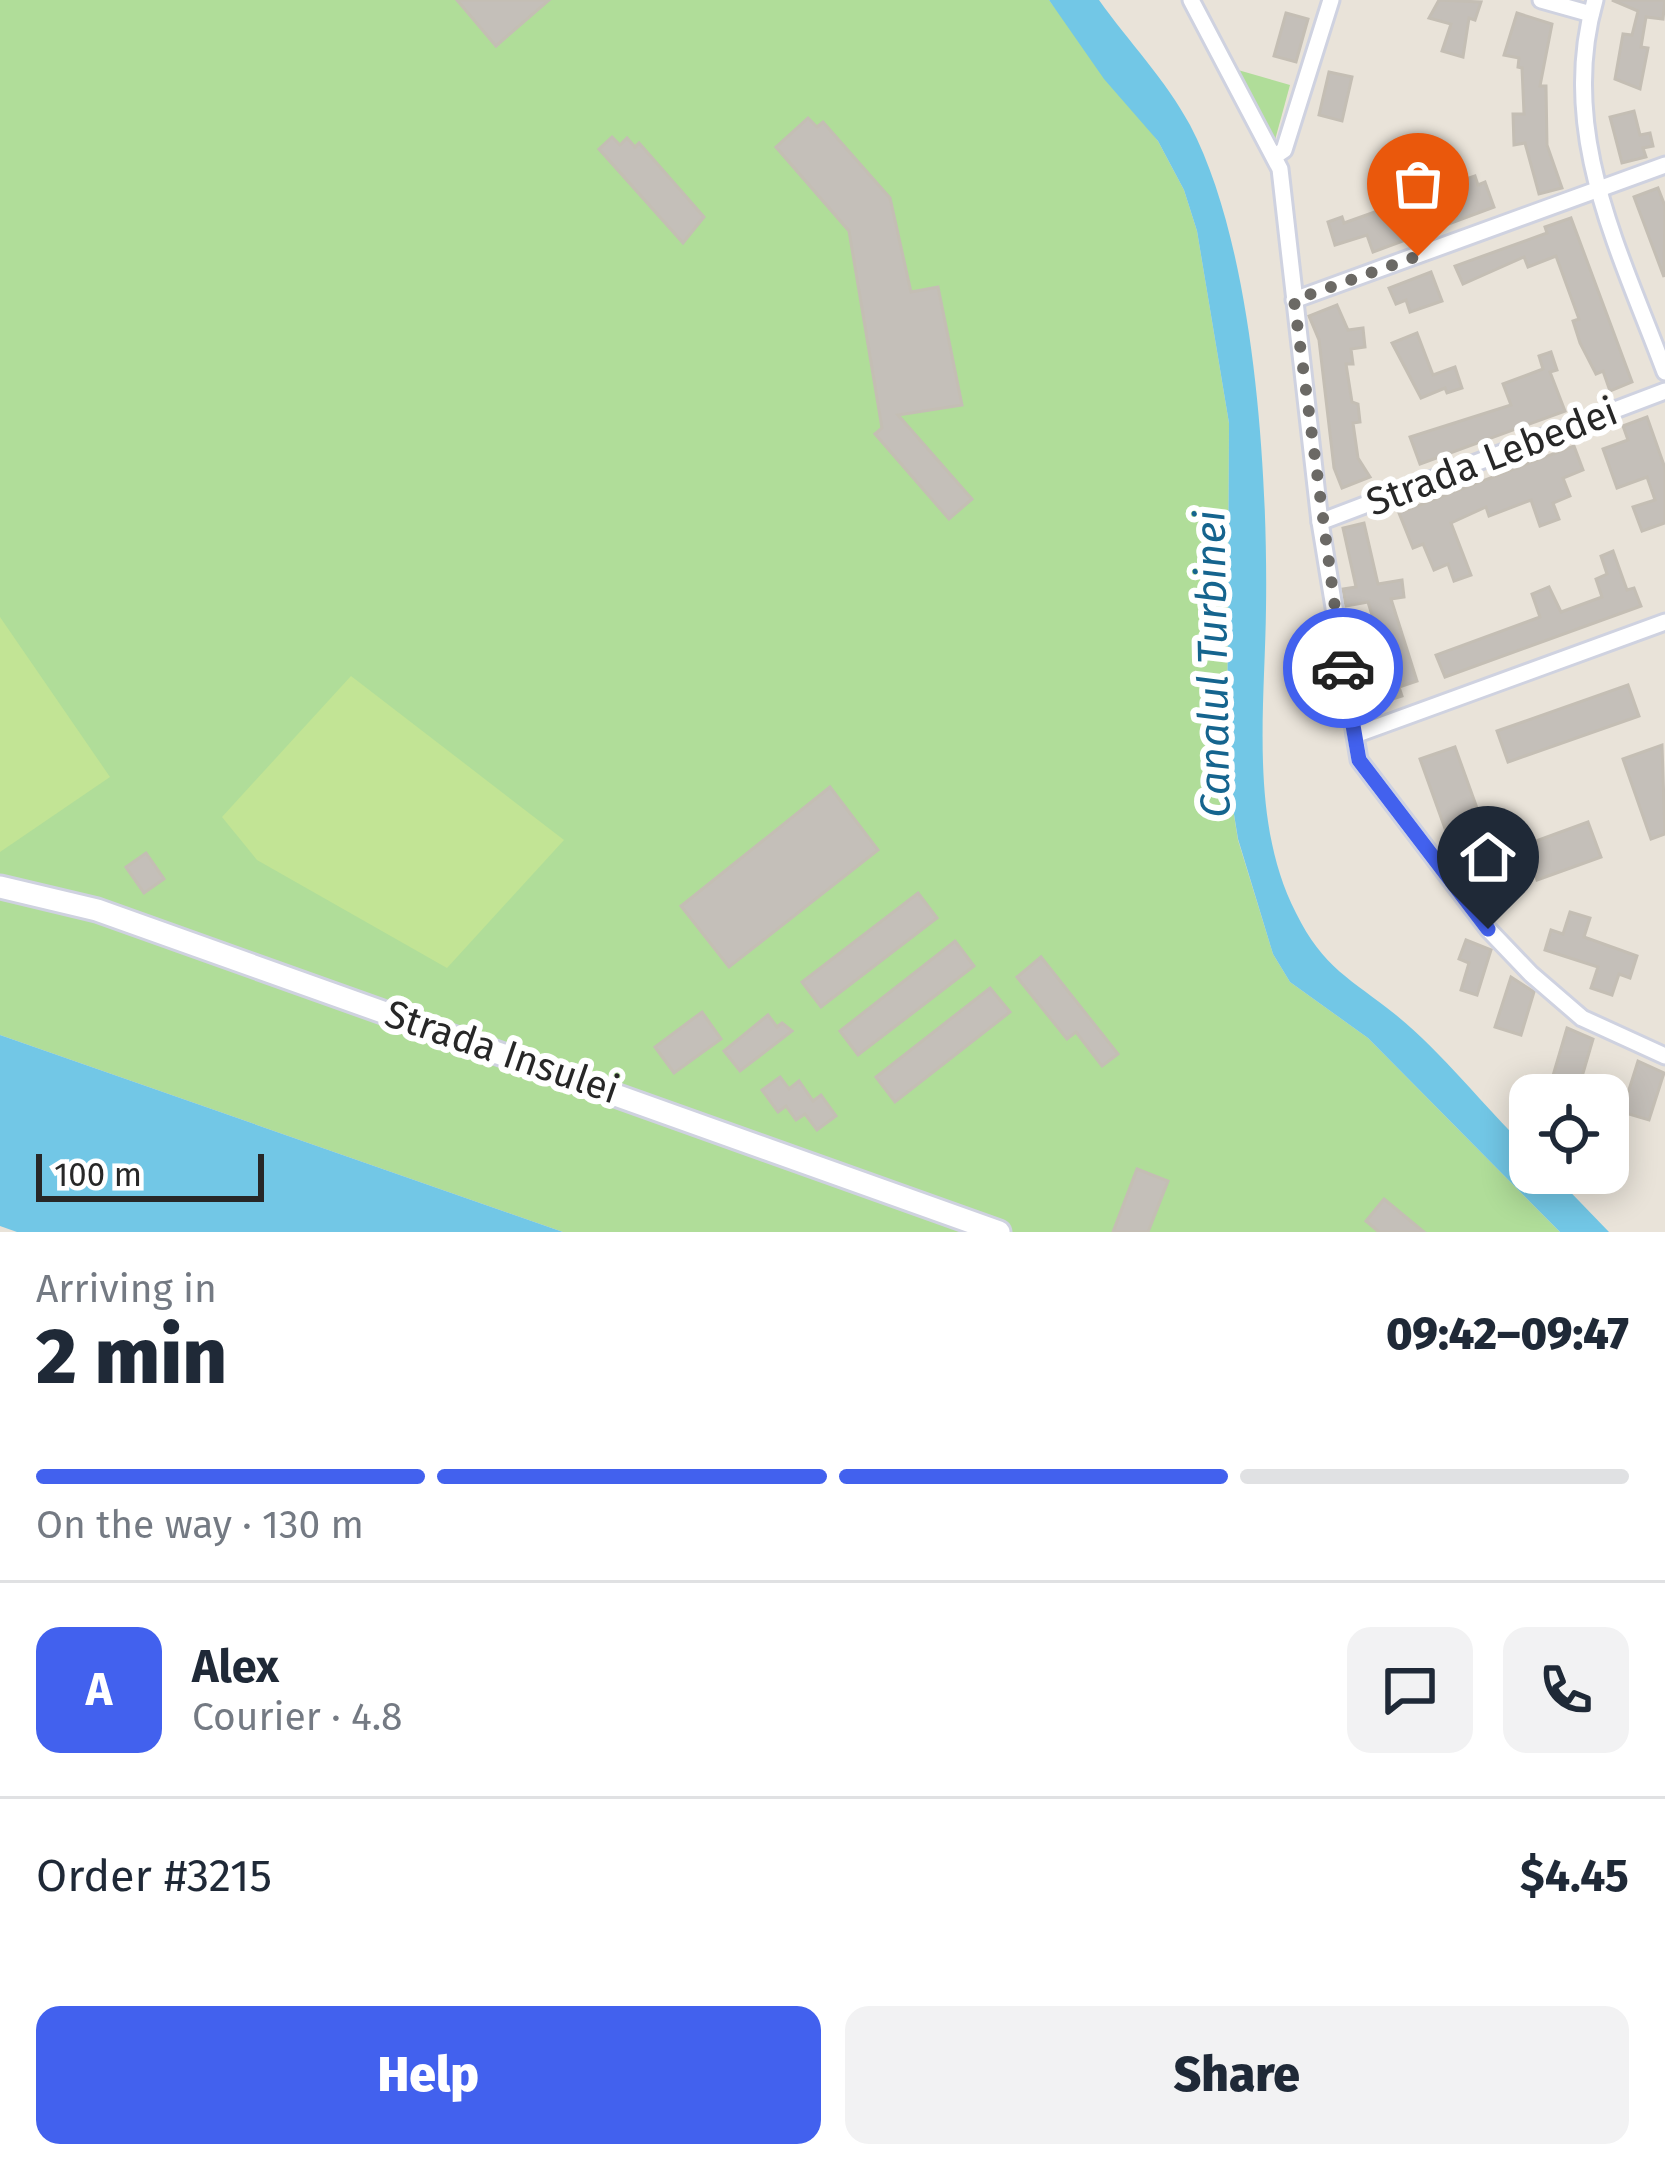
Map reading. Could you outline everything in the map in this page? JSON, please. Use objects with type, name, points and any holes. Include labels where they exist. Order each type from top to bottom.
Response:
[{"type":"street","points":[[1191,0],[1275,156],[1320,522],[1364,768],[1510,953],[1582,1018],[1665,1056]]},
{"type":"street","points":[[1275,156],[1283,150],[1331,0]]},
{"type":"street","points":[[1541,0],[1593,7],[1580,78],[1584,141],[1665,372]]},
{"type":"street","points":[[1294,300],[1665,165]]},
{"type":"street","name":"Strada Lebedei","points":[[1320,522],[1665,391]]},
{"type":"street","points":[[1355,735],[1665,622]]},
{"type":"street","name":"Strada Insulei","points":[[0,887],[97,910],[999,1232]]},
{"type":"green space","points":[[0,0],[1049,0],[1158,141],[1184,190],[1197,231],[1229,423],[1227,771],[1238,840],[1273,954],[1290,982],[1368,1038],[1509,1180],[1509,1194],[1522,1194],[1560,1232],[563,1232],[0,1035]]},
{"type":"green space","points":[[1231,68],[1290,85],[1275,140],[1272,139]]},
{"type":"green space","points":[[0,617],[110,777],[0,852]]},
{"type":"green space","points":[[351,676],[564,840],[447,968],[257,860],[222,817]]},
{"type":"water","name":"Canalul Turbinei","points":[[1049,0],[1099,0],[1190,125],[1212,175],[1229,233],[1243,295],[1260,427],[1266,608],[1263,763],[1271,840],[1281,878],[1306,932],[1328,960],[1414,1030],[1509,1129],[1509,1180],[1368,1038],[1290,982],[1273,954],[1238,839],[1227,771],[1229,423],[1197,231],[1184,190],[1158,141],[1104,79]]},
{"type":"water","points":[[0,1035],[563,1232],[17,1232],[0,1226]]},
{"type":"water","name":"Canalul Turbinei","points":[[1522,1194],[1572,1194],[1609,1232],[1560,1232]]},
{"type":"building","points":[[457,0],[549,0],[496,46]]},
{"type":"building","points":[[1439,0],[1481,2],[1475,20],[1469,18],[1463,57],[1442,51],[1451,24],[1429,18]]},
{"type":"building","points":[[1612,0],[1665,0],[1663,19],[1646,17],[1641,47],[1648,48],[1640,89],[1615,79],[1623,34],[1632,35],[1638,11]]},
{"type":"building","points":[[1286,13],[1308,19],[1296,62],[1274,56]]},
{"type":"building","points":[[1517,13],[1552,24],[1540,86],[1546,86],[1547,145],[1562,188],[1539,194],[1525,143],[1514,145],[1513,114],[1524,114],[1522,68],[1519,58],[1504,55]]},
{"type":"building","points":[[1329,72],[1352,77],[1342,121],[1319,115]]},
{"type":"building","points":[[1634,111],[1640,135],[1650,133],[1653,146],[1643,148],[1646,157],[1622,163],[1610,117]]},
{"type":"building","points":[[808,118],[817,127],[823,122],[890,198],[911,292],[938,287],[962,405],[898,415],[972,499],[949,519],[875,434],[882,428],[849,231],[776,147]]},
{"type":"building","points":[[612,137],[620,145],[627,138],[635,147],[639,143],[704,217],[683,243],[599,149]]},
{"type":"building","points":[[1475,176],[1478,185],[1485,182],[1494,207],[1373,252],[1367,235],[1335,245],[1328,222],[1342,217],[1344,223],[1386,208],[1384,201],[1400,195],[1401,200],[1408,198],[1414,216],[1443,206],[1437,189]]},
{"type":"building","points":[[1658,188],[1665,206],[1664,277],[1634,197]]},
{"type":"building","points":[[1571,218],[1632,382],[1610,391],[1603,371],[1596,374],[1580,343],[1573,321],[1579,319],[1556,256],[1528,267],[1524,257],[1463,284],[1455,266],[1547,233],[1545,227]]},
{"type":"building","points":[[1431,272],[1442,301],[1410,312],[1406,300],[1396,304],[1389,288]]},
{"type":"building","points":[[1337,305],[1348,330],[1363,328],[1365,347],[1351,349],[1353,364],[1346,364],[1352,402],[1358,404],[1360,422],[1353,423],[1358,458],[1370,477],[1342,488],[1334,468],[1319,340],[1309,316]]},
{"type":"building","points":[[1417,333],[1433,375],[1455,367],[1462,388],[1447,393],[1445,388],[1421,398],[1392,343]]},
{"type":"building","points":[[1551,352],[1557,370],[1550,372],[1565,411],[1420,464],[1410,437],[1511,405],[1503,384],[1543,369],[1539,356]]},
{"type":"building","points":[[1647,417],[1665,468],[1665,523],[1642,531],[1633,507],[1655,500],[1647,477],[1617,488],[1603,449],[1628,440],[1623,426]]},
{"type":"building","points":[[1574,446],[1583,470],[1563,478],[1570,496],[1553,503],[1559,519],[1540,526],[1531,500],[1489,516],[1486,507],[1451,523],[1471,575],[1454,581],[1448,564],[1434,570],[1423,544],[1413,548],[1399,513]]},
{"type":"building","points":[[1364,523],[1378,584],[1402,580],[1404,597],[1391,599],[1417,681],[1399,687],[1402,696],[1363,708],[1358,678],[1377,667],[1371,650],[1379,638],[1368,602],[1346,606],[1343,589],[1356,587],[1343,528]]},
{"type":"building","points":[[1613,551],[1627,590],[1634,588],[1641,606],[1445,677],[1436,655],[1540,617],[1532,594],[1549,587],[1561,612],[1602,597],[1596,579],[1607,574],[1601,556]]},
{"type":"building","points":[[1628,685],[1639,716],[1508,762],[1497,731]]},
{"type":"building","points":[[1662,745],[1665,834],[1651,839],[1623,759]]},
{"type":"building","points":[[1455,747],[1491,847],[1456,859],[1420,759]]},
{"type":"building","points":[[830,787],[878,850],[729,967],[681,906]]},
{"type":"building","points":[[1588,822],[1601,857],[1537,880],[1525,845]]},
{"type":"building","points":[[146,853],[164,879],[144,893],[126,867]]},
{"type":"building","points":[[918,893],[937,918],[821,1007],[802,982]]},
{"type":"building","points":[[1570,912],[1590,918],[1584,937],[1637,956],[1630,978],[1619,974],[1612,995],[1591,988],[1598,967],[1545,950],[1551,930],[1563,934]]},
{"type":"building","points":[[1466,940],[1491,950],[1477,995],[1461,990],[1469,963],[1459,959]]},
{"type":"building","points":[[955,941],[974,966],[858,1055],[840,1031]]},
{"type":"building","points":[[1041,957],[1118,1054],[1102,1066],[1076,1032],[1067,1039],[1017,977]]},
{"type":"building","points":[[1511,977],[1534,992],[1521,1035],[1495,1027]]},
{"type":"building","points":[[990,988],[1010,1012],[895,1102],[876,1077]]},
{"type":"building","points":[[702,1012],[721,1039],[674,1073],[655,1047]]},
{"type":"building","points":[[768,1015],[777,1027],[782,1023],[792,1031],[740,1071],[724,1051]]},
{"type":"building","points":[[1567,1028],[1593,1039],[1583,1074],[1553,1074]]},
{"type":"building","points":[[1638,1061],[1664,1073],[1649,1120],[1629,1114],[1629,1090]]},
{"type":"building","points":[[780,1077],[789,1089],[799,1081],[813,1101],[821,1095],[836,1116],[817,1130],[805,1114],[796,1120],[786,1106],[778,1112],[762,1090]]},
{"type":"building","points":[[1137,1169],[1168,1181],[1148,1232],[1113,1232]]},
{"type":"building","points":[[1384,1199],[1424,1232],[1379,1232],[1366,1221]]},
{"type":"way so far","points":[[1343,668],[1294,300],[1418,256]]},
{"type":"route","points":[[1343,668],[1359,760],[1488,929]]}]
